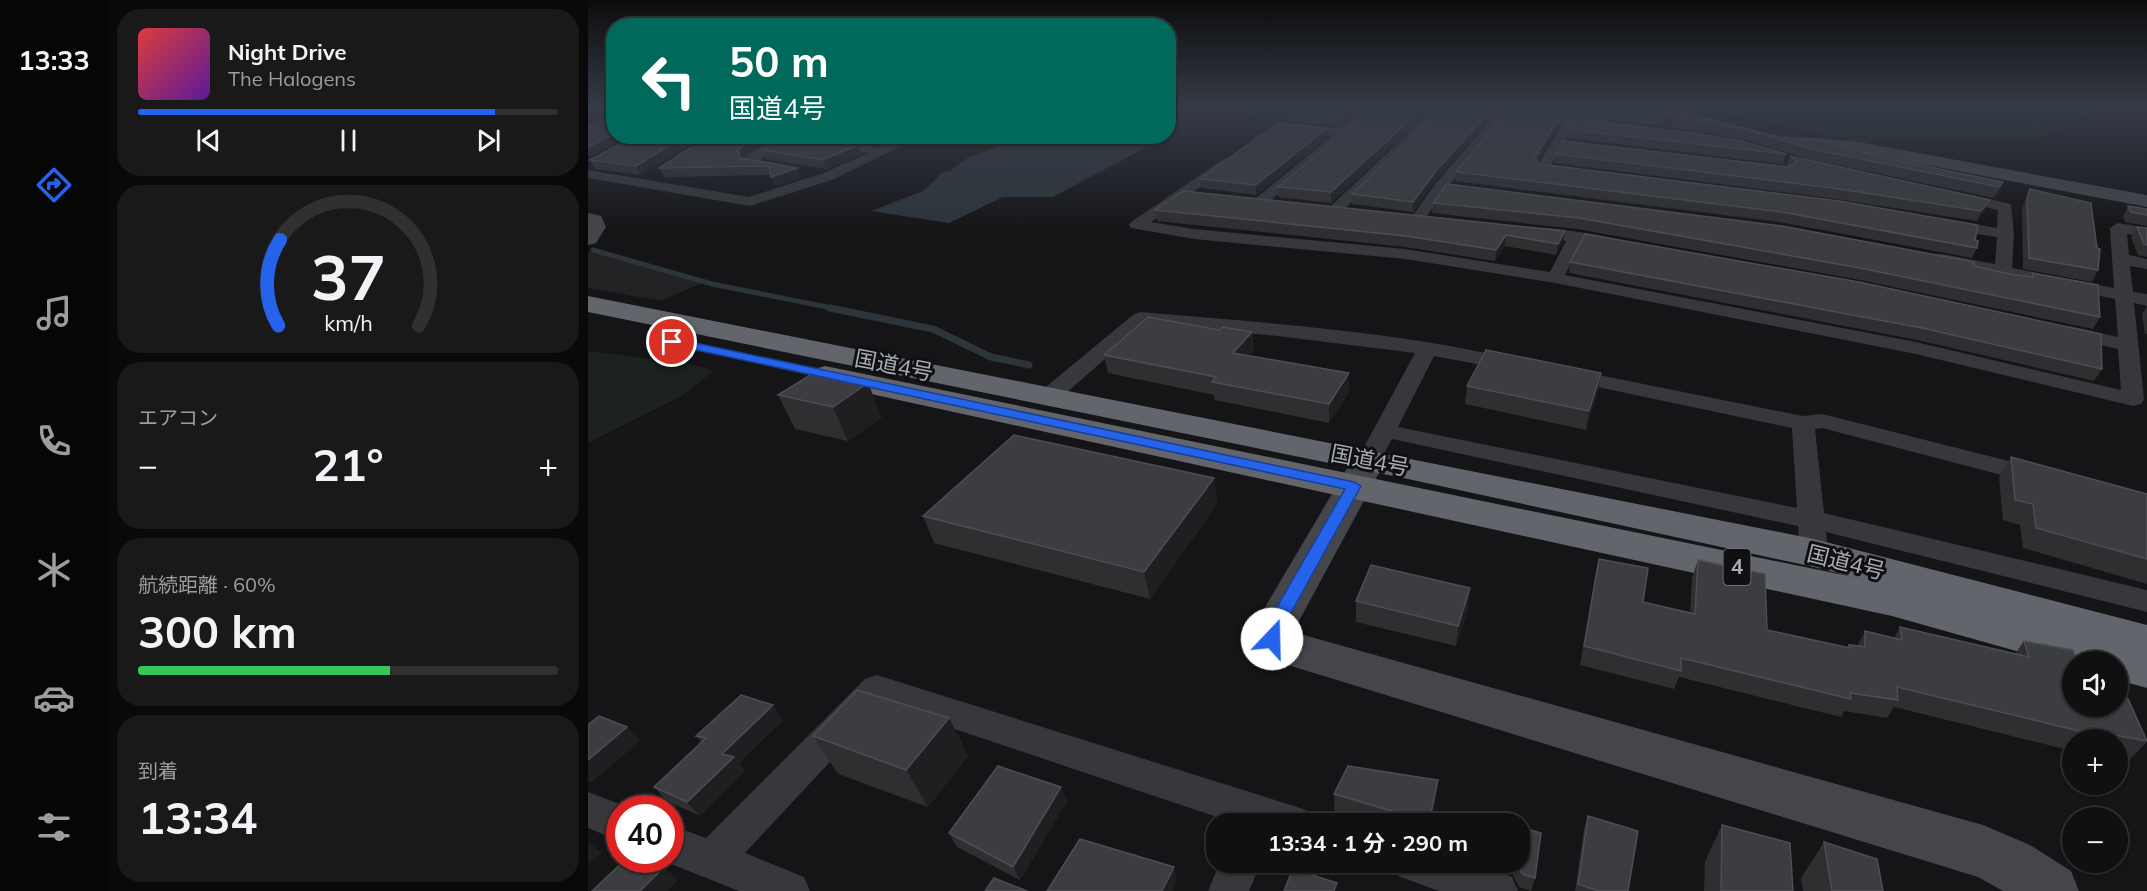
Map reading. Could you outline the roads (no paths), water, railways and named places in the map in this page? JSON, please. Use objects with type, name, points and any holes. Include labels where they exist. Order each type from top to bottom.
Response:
[{"type":"highway","name":"国道4号","points":[[588,304],[1049,396],[1881,599],[2077,651]]},
{"type":"highway","name":"国道4号","points":[[588,323],[1361,473],[1814,554],[2147,642]]},
{"type":"highway","name":"国道4号","points":[[2128,665],[2147,670]]},
{"type":"street","points":[[767,150],[749,162],[830,176]]},
{"type":"street","points":[[871,150],[883,152]]},
{"type":"street","points":[[588,174],[750,202],[830,176],[888,150]]},
{"type":"street","points":[[1282,204],[1254,201],[1319,150]]},
{"type":"street","points":[[1360,212],[1330,209],[1391,150]]},
{"type":"street","points":[[1442,220],[1413,217],[1472,150]]},
{"type":"street","points":[[1558,150],[1543,168],[1589,174]]},
{"type":"street","points":[[1872,150],[2147,201]]},
{"type":"street","points":[[1238,152],[1137,225],[1194,234],[1405,254],[1555,278],[1916,348],[2133,399],[2118,228],[2147,233]]},
{"type":"street","points":[[641,183],[659,172]]},
{"type":"street","points":[[1441,186],[1464,189]]},
{"type":"street","points":[[1938,192],[2006,207],[2003,271]]},
{"type":"street","points":[[1181,193],[1204,195]]},
{"type":"street","points":[[588,219],[593,221],[595,227],[588,238]]},
{"type":"street","points":[[1926,221],[2006,234]]},
{"type":"street","points":[[1521,230],[1636,246]]},
{"type":"street","points":[[1555,278],[1577,236]]},
{"type":"street","points":[[1920,255],[2147,300]]},
{"type":"street","points":[[2121,259],[2147,264]]},
{"type":"street","points":[[1049,396],[1141,318],[1277,330],[1428,349],[1803,423],[1822,421],[2059,483]]},
{"type":"street","points":[[2048,327],[2128,345]]},
{"type":"street","points":[[1428,349],[1385,431],[1272,631],[1272,639],[1277,645],[1983,852],[2011,864],[2051,891]]},
{"type":"street","points":[[1803,423],[1814,554]]},
{"type":"street","points":[[1385,431],[1812,519],[2147,601]]},
{"type":"street","points":[[711,861],[877,688],[1251,813]]},
{"type":"street","points":[[588,810],[606,817]]},
{"type":"street","points":[[684,850],[790,891]]},
{"type":"street","points":[[1228,891],[1236,873]]},
{"type":"street","points":[[1445,873],[1498,891]]},
{"type":"waterway","points":[[593,250],[712,284],[837,309]]},
{"type":"waterway","points":[[830,308],[933,329],[991,357],[1029,365]]}]
